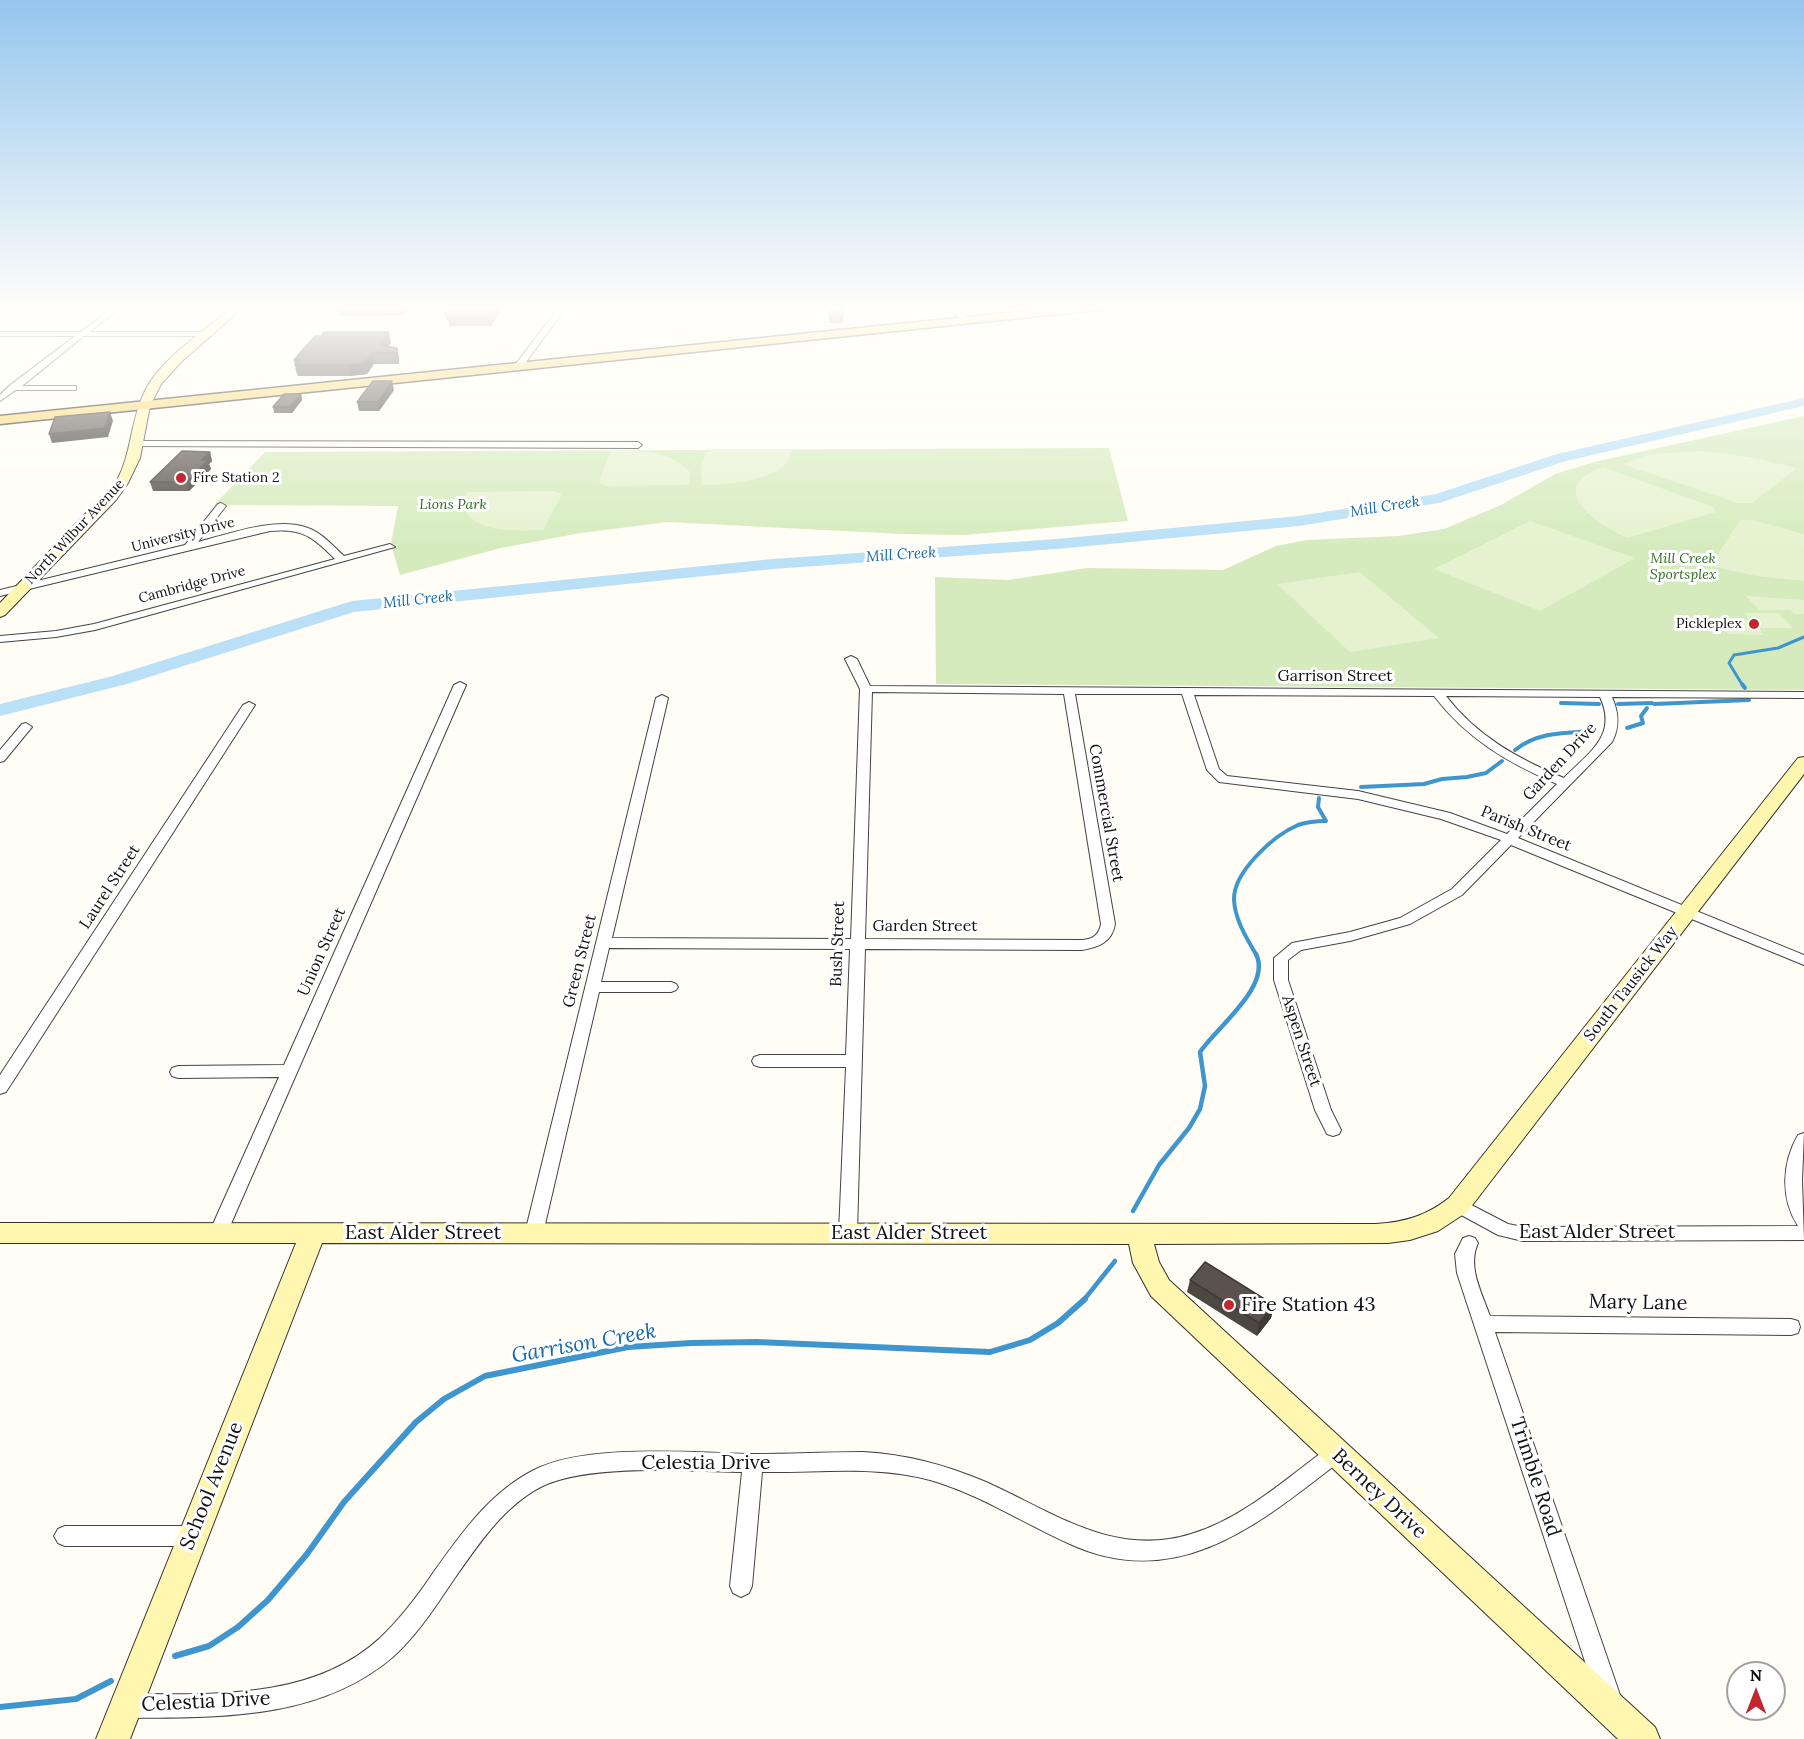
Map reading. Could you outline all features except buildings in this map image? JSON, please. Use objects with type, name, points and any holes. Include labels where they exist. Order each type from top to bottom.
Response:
[{"type":"main road","name":"North Wilbur Avenue","points":[[0,612],[116,491],[130,470],[146,405],[154,387]]},
{"type":"main road","points":[[0,420],[321,387]]},
{"type":"main road","name":"South Tausick Way","points":[[1458,1206],[1804,762]]},
{"type":"main road","name":"East Alder Street","points":[[0,1233],[1400,1233],[1441,1220],[1458,1206]]},
{"type":"main road","name":"School Avenue","points":[[112,1739],[313,1233]]},
{"type":"main road","name":"Berney Drive","points":[[1139,1234],[1146,1263],[1160,1288],[1643,1739]]},
{"type":"street","points":[[0,388],[73,388]]},
{"type":"street","points":[[0,399],[14,388]]},
{"type":"street","points":[[138,444],[638,445]]},
{"type":"street","points":[[187,549],[221,506]]},
{"type":"street","name":"University Drive","points":[[0,593],[21,590],[254,531],[290,527],[314,533],[342,560]]},
{"type":"street","name":"Cambridge Drive","points":[[0,639],[78,631],[390,547]]},
{"type":"street","name":"Bush Street","points":[[848,1233],[866,689],[851,659]]},
{"type":"street","name":"Union Street","points":[[218,1233],[460,685]]},
{"type":"street","name":"Garrison Street","points":[[866,689],[1804,695]]},
{"type":"street","name":"Commercial Street","points":[[1068,690],[1108,924],[1107,934],[1102,940]]},
{"type":"street","name":"Parish Street","points":[[1187,691],[1213,770],[1223,779],[1302,787],[1386,800],[1445,816],[1509,839],[1804,960]]},
{"type":"street","points":[[1438,693],[1457,718],[1484,743],[1522,765],[1566,783]]},
{"type":"street","name":"Garden Drive","points":[[1287,951],[1309,943],[1377,930],[1405,921],[1457,892],[1606,742],[1613,729],[1611,712],[1605,695]]},
{"type":"street","name":"Green Street","points":[[534,1233],[662,698]]},
{"type":"street","name":"Laurel Street","points":[[0,1088],[249,705]]},
{"type":"street","points":[[0,758],[26,727]]},
{"type":"street","name":"Garden Street","points":[[603,943],[1082,945],[1102,940]]},
{"type":"street","name":"Aspen Street","points":[[1287,951],[1281,958],[1281,980],[1323,1110],[1334,1130]]},
{"type":"street","points":[[593,987],[671,987]]},
{"type":"street","points":[[760,1061],[852,1061]]},
{"type":"street","points":[[178,1072],[289,1071]]},
{"type":"street","points":[[1804,1139],[1794,1162],[1793,1181],[1796,1200],[1804,1221]]},
{"type":"street","name":"East Alder Street","points":[[1458,1206],[1504,1230],[1523,1234],[1804,1233]]},
{"type":"street","name":"Trimble Road","points":[[1469,1243],[1463,1261],[1613,1711]]},
{"type":"street","name":"Mary Lane","points":[[1484,1324],[1791,1326]]},
{"type":"street","name":"Celestia Drive","points":[[125,1706],[240,1704],[270,1701],[330,1684],[360,1669],[389,1646],[411,1623],[475,1531],[499,1505],[546,1475],[575,1467],[602,1464],[753,1463],[907,1465],[960,1480],[1085,1540],[1111,1548],[1160,1551],[1186,1548],[1230,1529],[1336,1453]]},
{"type":"street","points":[[741,1586],[753,1463]]},
{"type":"street","points":[[65,1536],[192,1536]]},
{"type":"green space","name":"Mill Creek Sportsplex","points":[[1804,416],[1804,690],[936,684],[935,577],[1008,580],[1087,568],[1223,570],[1276,546],[1306,540],[1399,536],[1444,529],[1501,505],[1555,474],[1594,462]]},
{"type":"green space","name":"Lions Park","points":[[1109,448],[1128,521],[964,535],[668,522],[581,533],[501,548],[400,575],[391,544],[398,506],[214,505],[265,452]]},
{"type":"green space","points":[[714,449],[792,449],[789,460],[781,468],[769,474],[740,482],[702,485],[701,463],[706,453]]},
{"type":"green space","points":[[611,450],[643,451],[673,459],[690,472],[689,485],[606,486],[599,482]]},
{"type":"green space","points":[[1702,451],[1750,457],[1797,468],[1752,503],[1738,503],[1622,464],[1651,454]]},
{"type":"green space","points":[[1603,467],[1713,507],[1716,512],[1627,538],[1590,515],[1576,495],[1577,485],[1586,476]]},
{"type":"green space","points":[[554,491],[562,494],[543,530],[509,530],[484,525],[467,513],[462,503],[467,492]]},
{"type":"green space","points":[[1740,520],[1752,520],[1804,534],[1804,581],[1757,576],[1710,566]]},
{"type":"green space","points":[[1530,521],[1635,558],[1540,611],[1434,569]]},
{"type":"green space","points":[[1360,572],[1439,638],[1350,652],[1277,584]]},
{"type":"green space","name":"Pickleplex","points":[[1746,596],[1804,600],[1804,614],[1794,614],[1790,610],[1759,610]]},
{"type":"green space","name":"Pickleplex","points":[[1744,613],[1779,613],[1793,628],[1759,628],[1764,635],[1728,634],[1715,619],[1749,620]]},
{"type":"waterway","name":"Mill Creek","points":[[0,710],[120,680],[352,607],[773,564],[1056,544],[1299,521],[1439,498],[1562,457],[1804,402]]},
{"type":"waterway","name":"Garrison Creek","points":[[1743,686],[1729,663],[1734,655],[1778,648],[1804,637]]},
{"type":"waterway","name":"Garrison Creek","points":[[1742,684],[1745,688]]},
{"type":"waterway","name":"Garrison Creek","points":[[1654,704],[1749,700]]},
{"type":"waterway","points":[[1561,703],[1599,704]]},
{"type":"waterway","points":[[1618,704],[1652,703]]},
{"type":"waterway","name":"Garrison Creek","points":[[1627,728],[1643,723],[1641,716],[1647,708]]},
{"type":"waterway","name":"Garrison Creek","points":[[1515,750],[1544,736],[1596,731]]},
{"type":"waterway","name":"Garrison Creek","points":[[1361,787],[1424,784],[1442,779],[1467,777],[1486,773],[1502,761]]},
{"type":"waterway","name":"Garrison Creek","points":[[1256,954],[1237,915],[1234,900],[1235,889],[1247,867],[1278,837],[1298,825],[1326,821],[1318,807],[1319,798]]},
{"type":"waterway","name":"Garrison Creek","points":[[1133,1211],[1159,1165],[1189,1128],[1200,1109],[1205,1086],[1200,1052],[1250,992],[1259,966],[1256,954]]},
{"type":"waterway","name":"Garrison Creek","points":[[1084,1300],[1115,1261]]},
{"type":"waterway","name":"Garrison Creek","points":[[175,1656],[209,1646],[238,1627],[268,1600],[307,1554],[344,1502],[416,1422],[444,1399],[485,1376],[628,1347],[691,1343],[757,1342],[990,1352],[1030,1340],[1058,1323],[1084,1300]]},
{"type":"waterway","name":"Garrison Creek","points":[[0,1707],[76,1699],[111,1681]]},
{"type":"place","name":"Fire Station 2","points":[[181,478]]},
{"type":"place","name":"Pickleplex","points":[[1754,624]]},
{"type":"place","name":"Fire Station 43","points":[[1229,1305]]}]
